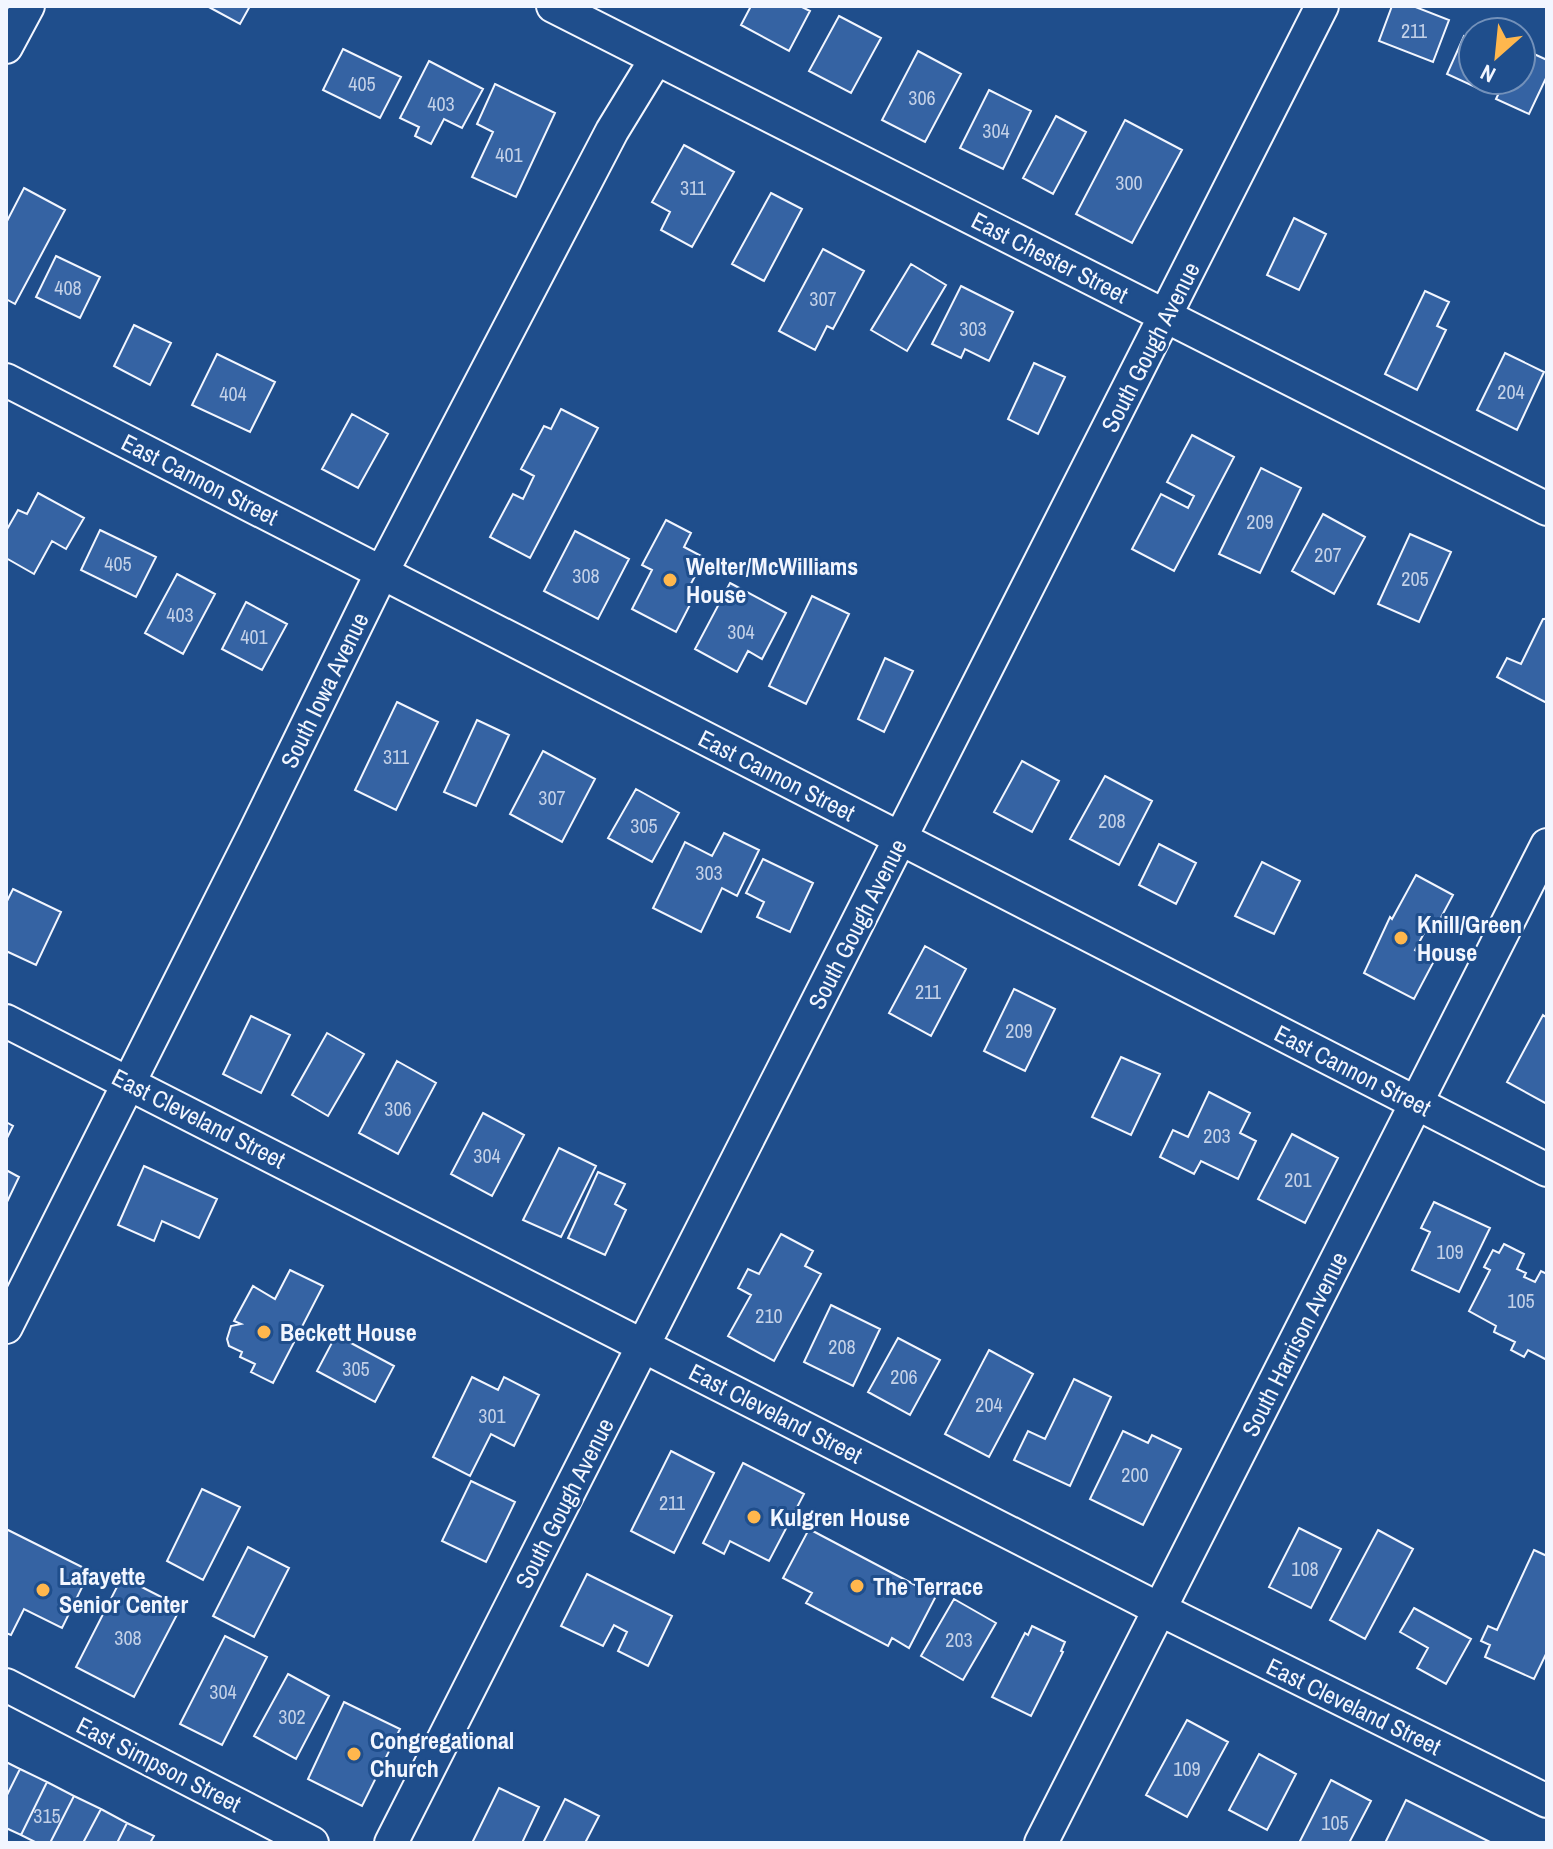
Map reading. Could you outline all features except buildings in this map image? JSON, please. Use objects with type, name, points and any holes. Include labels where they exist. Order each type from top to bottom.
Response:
[{"type":"street","points":[[6,47],[28,6]]},
{"type":"street","name":"East Chester Street","points":[[553,6],[1547,509]]},
{"type":"street","name":"South Gough Avenue","points":[[391,1843],[1322,6]]},
{"type":"street","name":"South Iowa Avenue","points":[[6,1327],[382,572],[612,131],[656,59]]},
{"type":"street","name":"East Cannon Street","points":[[6,380],[1547,1170]]},
{"type":"street","name":"South Harrison Avenue","points":[[1041,1843],[1547,845]]},
{"type":"street","name":"East Cleveland Street","points":[[6,1021],[1159,1609],[1547,1801]]},
{"type":"street","name":"East Simpson Street","points":[[6,1685],[312,1843]]},
{"type":"place","name":"Welter/McWilliams House","points":[[670,580]]},
{"type":"place","name":"Knill/Green House","points":[[1401,938]]},
{"type":"place","name":"Beckett House","points":[[264,1332]]},
{"type":"place","name":"Kulgren House","points":[[754,1517]]},
{"type":"place","name":"The Terrace","points":[[857,1586]]},
{"type":"place","name":"Lafayette Senior Center","points":[[43,1590]]},
{"type":"place","name":"Congregational Church","points":[[354,1754]]}]
